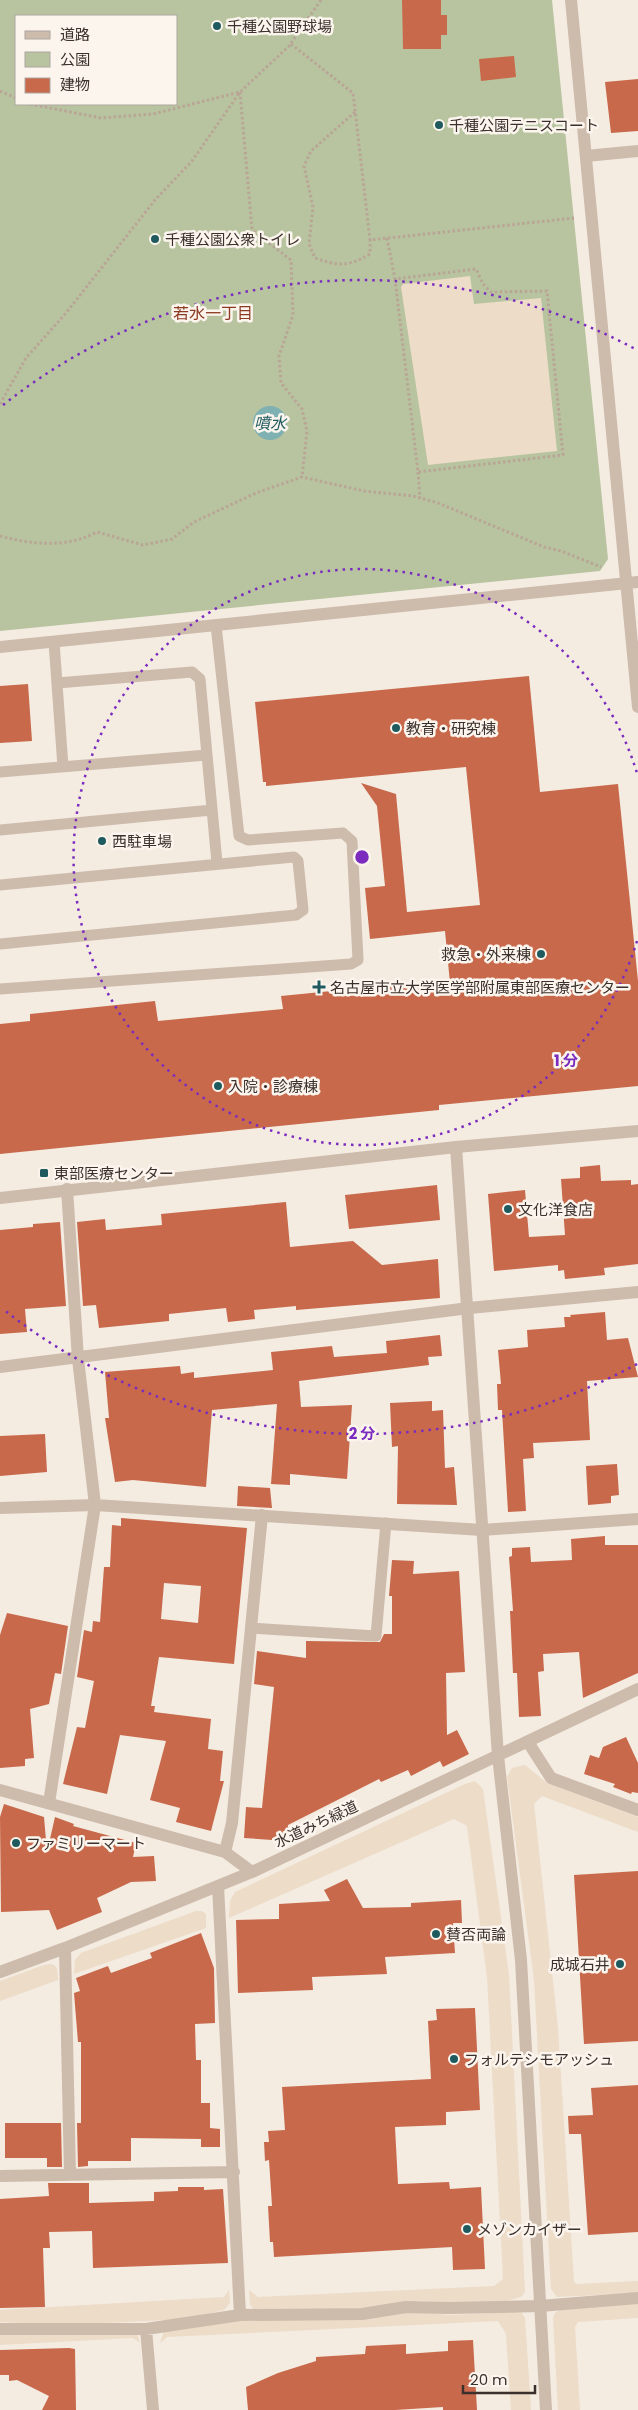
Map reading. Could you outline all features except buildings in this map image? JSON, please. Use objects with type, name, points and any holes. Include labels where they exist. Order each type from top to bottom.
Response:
[{"type":"street","points":[[571,0],[592,215],[633,583],[638,707]]},
{"type":"street","points":[[586,156],[638,151]]},
{"type":"street","points":[[0,647],[633,583]]},
{"type":"street","points":[[0,1198],[456,1147],[638,1130]]},
{"type":"street","points":[[456,1147],[469,1308],[498,1756],[521,1960],[546,2410]]},
{"type":"street","points":[[49,1803],[95,1505],[78,1359],[67,1190]]},
{"type":"street","points":[[0,1367],[78,1359],[469,1308],[638,1292]]},
{"type":"street","points":[[0,1508],[95,1505],[482,1530],[638,1519]]},
{"type":"street","points":[[225,1852],[232,1822],[262,1515]]},
{"type":"street","name":"水道みち緑道","points":[[0,1972],[65,1948],[252,1872],[638,1689]]},
{"type":"street","points":[[528,1742],[551,1778],[638,1810]]},
{"type":"street","points":[[0,1790],[225,1852],[252,1872]]},
{"type":"street","points":[[218,1886],[240,2315]]},
{"type":"street","points":[[65,1948],[70,2175]]},
{"type":"street","points":[[0,2176],[234,2172]]},
{"type":"street","points":[[0,2329],[146,2329],[240,2315],[362,2314],[406,2307],[540,2306],[638,2298]]},
{"type":"street","points":[[146,2329],[153,2410]]},
{"type":"lane","points":[[0,989],[351,964],[358,960],[352,841],[343,833],[248,840],[239,836],[216,625]]},
{"type":"lane","points":[[54,642],[63,767]]},
{"type":"lane","points":[[57,683],[192,672],[200,679],[217,863]]},
{"type":"lane","points":[[0,772],[207,755]]},
{"type":"lane","points":[[0,830],[212,810]]},
{"type":"lane","points":[[0,884],[294,857],[298,861],[303,910],[296,915],[0,944]]},
{"type":"lane","points":[[251,1628],[376,1636],[386,1524]]},
{"type":"path","points":[[0,404],[26,358],[66,313],[155,200],[192,160],[240,92],[291,44],[321,0]]},
{"type":"path","points":[[291,44],[353,93],[370,240],[370,254],[358,262],[338,266],[315,258],[309,244],[313,207],[304,166],[311,151],[355,111]]},
{"type":"path","points":[[0,91],[15,98]]},
{"type":"path","points":[[35,105],[101,118],[153,114],[240,92]]},
{"type":"path","points":[[240,92],[252,230],[291,260],[293,315],[279,356],[282,383],[302,408],[307,431],[302,477]]},
{"type":"path","points":[[370,240],[592,215]]},
{"type":"path","points":[[387,238],[395,279],[420,498]]},
{"type":"path","points":[[395,279],[476,269],[483,284],[491,292],[547,291],[563,455],[418,472]]},
{"type":"path","points":[[0,536],[52,545],[81,541],[97,532],[143,545],[172,539],[194,522],[256,493],[302,477],[364,491],[420,498],[438,503],[544,547],[562,551],[613,571],[633,583]]},
{"type":"green space","points":[[0,0],[552,0],[608,559],[600,571],[0,631]]},
{"type":"shaded area","points":[[470,276],[474,304],[541,298],[557,451],[428,465],[401,287],[403,284]]},
{"type":"shaded area","points":[[525,1765],[547,1783],[638,1817],[638,1832],[542,1796],[534,1804],[558,2028],[574,2282],[577,2284],[638,2281],[638,2293],[557,2297],[551,2289],[534,1980],[507,1777],[512,1768]]},
{"type":"shaded area","points":[[475,1781],[483,1789],[509,1975],[525,2292],[521,2297],[506,2301],[450,2304],[420,2301],[362,2308],[254,2309],[250,2305],[249,2290],[258,2297],[494,2286],[503,2279],[487,1977],[467,1826],[454,1819],[229,1918],[230,1901],[235,1892]]},
{"type":"shaded area","points":[[196,1911],[202,1911],[206,1914],[206,1928],[74,1974],[75,1960],[81,1953]]},
{"type":"shaded area","points":[[52,1964],[57,1968],[58,1980],[0,2001],[0,1981],[44,1965]]},
{"type":"shaded area","points":[[229,2290],[230,2303],[224,2310],[186,2319],[65,2325],[0,2322],[0,2310],[224,2297]]},
{"type":"shaded area","points":[[638,2303],[638,2318],[578,2322],[575,2327],[580,2410],[558,2410],[553,2318],[555,2313],[560,2310]]},
{"type":"shaded area","points":[[419,2312],[450,2315],[522,2313],[525,2318],[531,2410],[511,2410],[506,2334],[498,2321],[167,2337],[160,2343],[164,2331],[188,2329],[220,2322]]},
{"type":"shaded area","points":[[132,2332],[137,2334],[140,2343],[133,2338],[0,2345],[0,2333],[65,2335]]},
{"type":"water","name":"噴水","points":[[270,406],[282,411],[287,423],[282,435],[270,440],[258,435],[253,423],[258,411]]},
{"type":"place","name":"千種公園野球場","points":[[217,26]]},
{"type":"place","name":"千種公園テニスコート","points":[[439,125]]},
{"type":"place","name":"千種公園公衆トイレ","points":[[155,239]]},
{"type":"place","name":"教育・研究棟","points":[[396,728]]},
{"type":"place","name":"西駐車場","points":[[102,841]]},
{"type":"place","name":"救急・外来棟","points":[[541,954]]},
{"type":"place","name":"名古屋市立大学医学部附属東部医療センター","points":[[319,987]]},
{"type":"place","name":"入院・診療棟","points":[[218,1086]]},
{"type":"place","name":"東部医療センター","points":[[44,1173]]},
{"type":"place","name":"文化洋食店","points":[[508,1209]]},
{"type":"place","name":"ファミリーマート","points":[[16,1843]]},
{"type":"place","name":"賛否両論","points":[[436,1934]]},
{"type":"place","name":"成城石井","points":[[620,1964]]},
{"type":"place","name":"フォルテシモアッシュ","points":[[454,2059]]},
{"type":"place","name":"メゾンカイザー","points":[[467,2229]]},
{"type":"district","name":"若水一丁目","points":[[213,313]]}]
